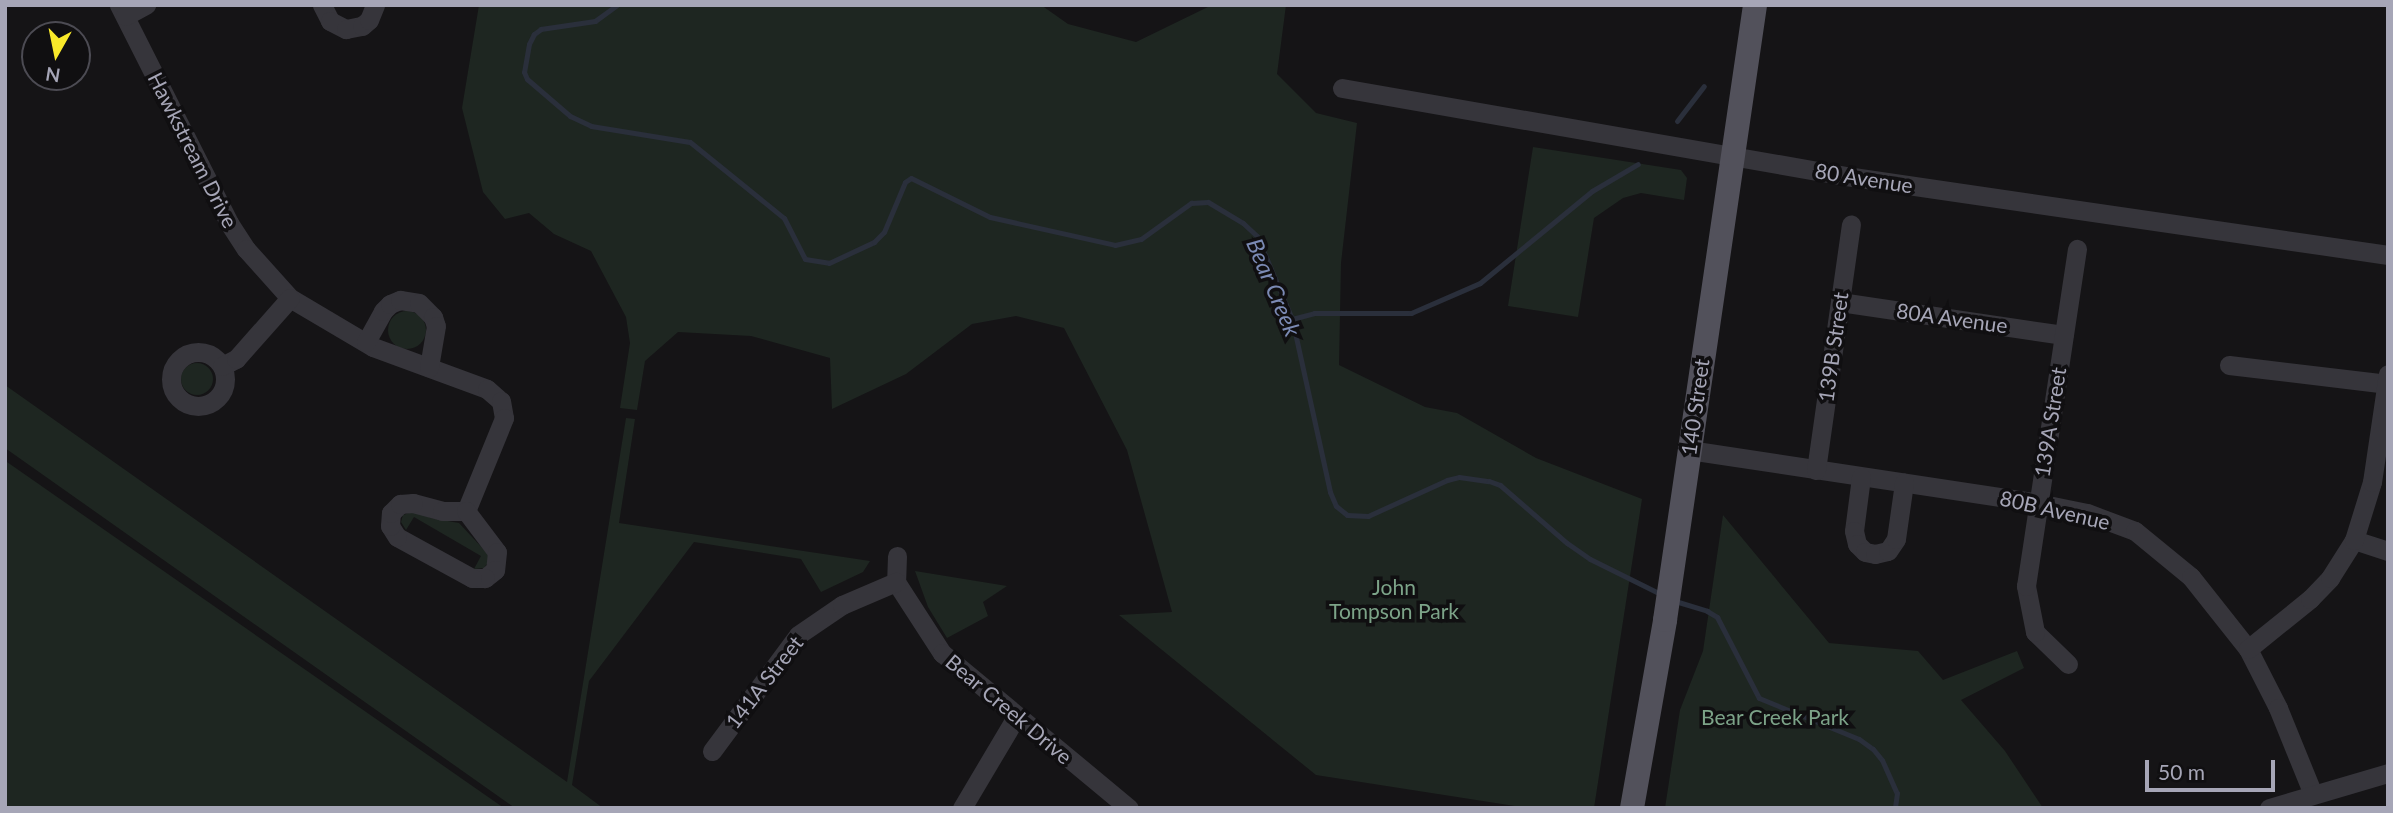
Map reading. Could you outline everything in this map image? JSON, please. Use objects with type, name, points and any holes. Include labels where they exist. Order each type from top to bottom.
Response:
[{"type":"main road","name":"140 Street","points":[[1632,808],[1673,569],[1755,5]]},
{"type":"street","points":[[122,10],[146,5]]},
{"type":"street","points":[[322,5],[330,22],[346,29],[362,26],[373,13],[375,5]]},
{"type":"street","name":"Hawkstream Drive","points":[[122,10],[223,213],[246,248],[290,298],[366,342],[487,388],[501,401],[503,418],[466,511]]},
{"type":"street","name":"80 Avenue","points":[[1342,88],[1846,176],[2388,255]]},
{"type":"street","name":"139B Street","points":[[1815,470],[1851,224]]},
{"type":"street","name":"139A Street","points":[[2068,664],[2035,632],[2026,586],[2077,249]]},
{"type":"street","points":[[222,366],[236,359],[290,298]]},
{"type":"street","points":[[366,342],[383,310],[390,304],[400,300],[419,303],[433,317],[436,327],[429,367]]},
{"type":"street","name":"80A Avenue","points":[[1840,302],[2064,335]]},
{"type":"street","points":[[2229,365],[2387,380],[2372,481],[2354,540],[2330,578],[2310,599],[2248,649]]},
{"type":"street","name":"80B Avenue","points":[[1689,450],[2038,503],[2112,521],[2153,543],[2191,577],[2248,649],[2278,708],[2313,794]]},
{"type":"street","points":[[1861,477],[1854,531],[1857,544],[1865,552],[1875,554],[1888,551],[1896,538],[1904,483]]},
{"type":"street","points":[[406,502],[442,511],[466,511],[497,552],[495,570],[485,578],[472,578],[397,537],[390,526],[395,508],[406,502]]},
{"type":"street","points":[[2354,540],[2388,551]]},
{"type":"street","points":[[896,582],[898,556]]},
{"type":"street","name":"Bear Creek Drive","points":[[896,582],[942,653],[1129,808]]},
{"type":"street","name":"141A Street","points":[[712,751],[798,635],[842,605],[896,582]]},
{"type":"street","points":[[962,808],[1016,717]]},
{"type":"street","points":[[2269,808],[2388,773]]},
{"type":"green space","name":"John Tompson Park","points":[[479,5],[1041,5],[1068,24],[1136,42],[1212,5],[1286,5],[1277,74],[1316,113],[1357,123],[1341,263],[1339,365],[1425,407],[1457,413],[1536,458],[1642,499],[1594,808],[1527,808],[1316,775],[1119,615],[1172,612],[1127,450],[1064,328],[1016,316],[972,324],[906,374],[832,409],[830,358],[751,336],[678,332],[645,361],[637,410],[620,408],[630,343],[626,317],[591,251],[554,234],[529,213],[505,219],[483,192],[462,108]]},
{"type":"green space","points":[[1533,147],[1681,170],[1687,178],[1684,200],[1641,193],[1623,198],[1594,218],[1578,317],[1508,306]]},
{"type":"green space","points":[[407,311],[420,317],[426,330],[420,343],[407,349],[394,343],[388,330],[394,317]]},
{"type":"green space","points":[[197,363],[208,368],[213,379],[208,390],[197,395],[186,390],[181,379],[186,368]]},
{"type":"green space","points":[[5,385],[567,782],[626,418],[635,419],[619,523],[870,561],[863,572],[821,592],[801,559],[694,542],[589,681],[572,785],[603,808],[515,808],[5,448]]},
{"type":"green space","points":[[7,462],[504,808],[5,808]]},
{"type":"green space","points":[[415,511],[431,518],[459,523],[487,553],[490,560],[484,568],[474,569],[481,556],[414,517],[406,530],[401,522],[403,515]]},
{"type":"green space","name":"Bear Creek Park","points":[[1723,515],[1829,643],[1918,651],[1943,680],[2017,651],[2024,668],[1961,700],[2005,751],[2043,808],[1665,808],[1680,710],[1703,651]]},
{"type":"green space","points":[[915,571],[1007,586],[983,602],[988,616],[947,638],[928,607]]},
{"type":"waterway","name":"Bear Creek","points":[[617,5],[595,21],[541,29],[534,34],[529,44],[524,72],[527,79],[570,116],[591,126],[690,142],[784,218],[805,259],[829,263],[874,242],[884,232],[905,182],[911,178],[990,217],[1115,245],[1141,239],[1191,203],[1208,202],[1243,223],[1257,236],[1292,319],[1330,492],[1336,506],[1347,515],[1368,516],[1447,480],[1459,477],[1489,481],[1500,485],[1567,543],[1590,559],[1663,595]]},
{"type":"waterway","points":[[1677,121],[1704,86]]},
{"type":"waterway","points":[[1292,319],[1314,313],[1411,313],[1480,283],[1592,191],[1638,164]]},
{"type":"waterway","name":"Bear Creek","points":[[1675,601],[1717,617],[1759,698],[1859,739],[1873,749],[1882,760],[1897,793],[1895,808]]}]
